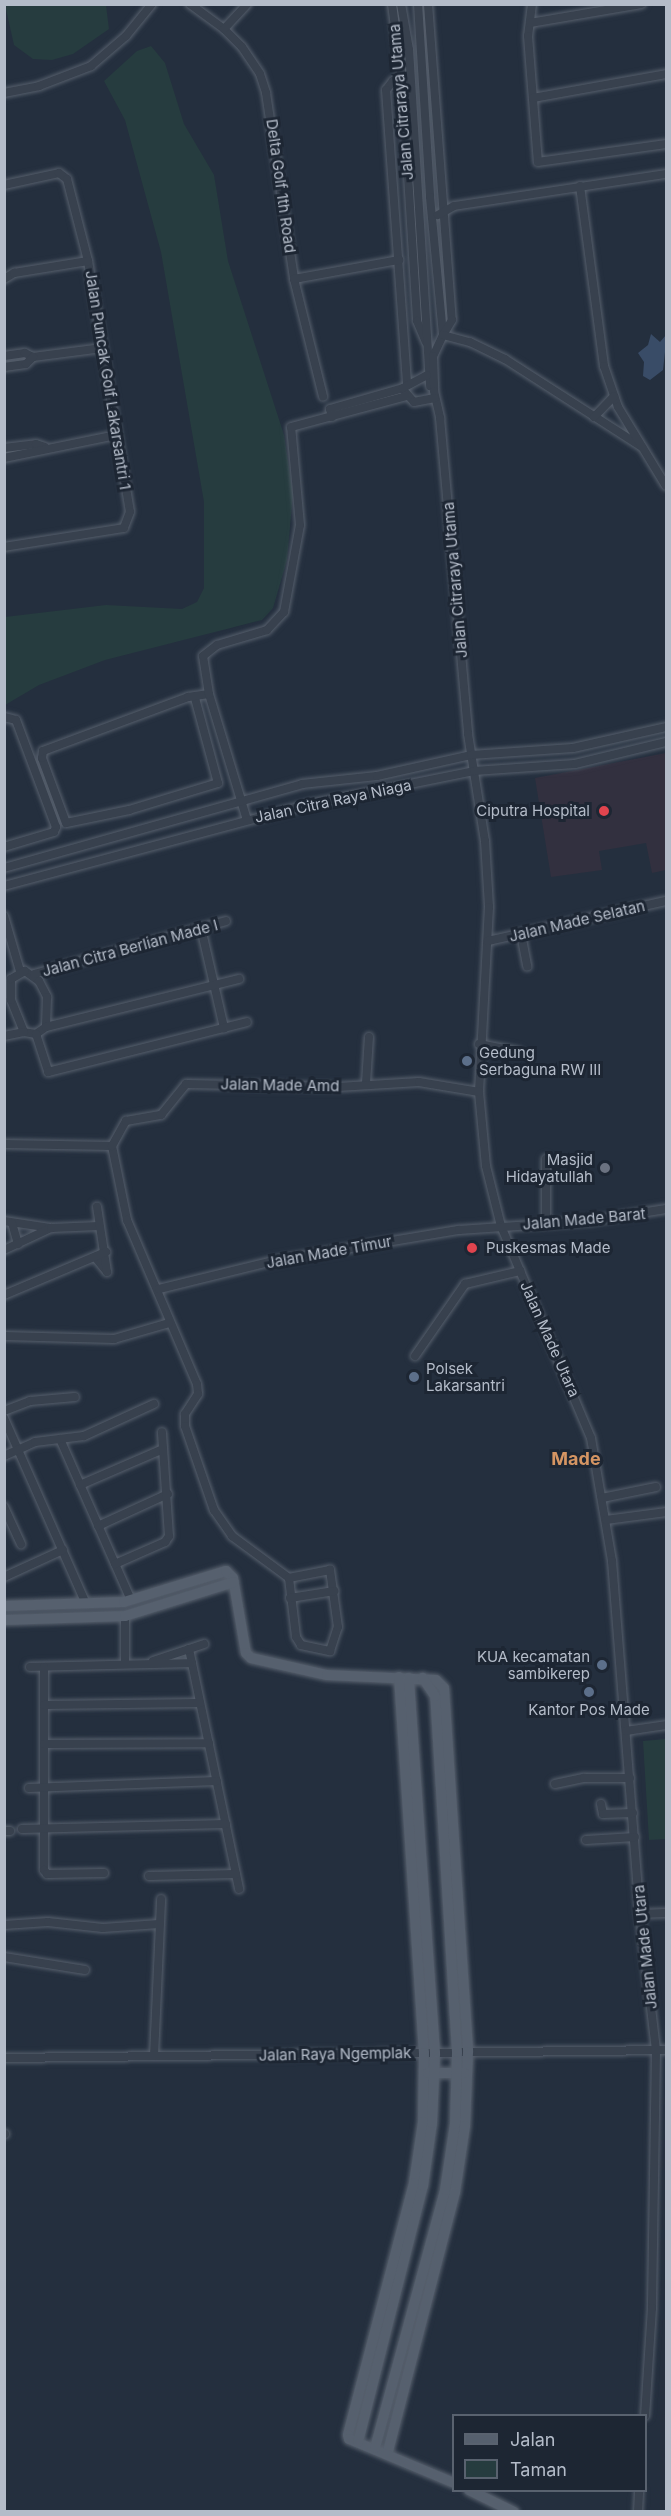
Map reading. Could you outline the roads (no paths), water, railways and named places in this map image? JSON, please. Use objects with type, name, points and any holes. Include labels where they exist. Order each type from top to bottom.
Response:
[{"type":"main road","points":[[4,1606],[86,1604],[130,1600],[221,1571],[230,1572],[234,1582],[246,1653],[251,1658],[327,1675],[436,1680],[444,1688],[463,2052],[455,2192],[388,2452]]},
{"type":"main road","points":[[4,1620],[125,1616],[234,1582]]},
{"type":"main road","points":[[404,1678],[430,2073],[423,2186],[358,2442],[388,2452],[452,2483]]},
{"type":"main road","points":[[423,1678],[435,1696],[463,2052]]},
{"type":"main road","points":[[430,2073],[462,2073]]},
{"type":"main road","points":[[375,2448],[445,2190],[462,2073]]},
{"type":"main road","points":[[474,2492],[514,2511]]},
{"type":"street","points":[[4,93],[39,86],[91,66],[119,43],[152,4]]},
{"type":"street","name":"Delta Golf 1th Road","points":[[190,4],[224,29],[252,60],[266,93],[294,279],[323,396]]},
{"type":"street","points":[[224,29],[247,4]]},
{"type":"street","name":"Jalan Citraraya Utama","points":[[392,4],[402,80],[427,375],[434,394]]},
{"type":"street","name":"Jalan Citraraya Utama","points":[[401,4],[409,50],[413,197]]},
{"type":"street","name":"Jalan Citraraya Utama","points":[[418,4],[430,197],[443,335]]},
{"type":"street","name":"Jalan Citraraya Utama","points":[[428,4],[441,214],[452,320],[432,356],[434,394],[474,771]]},
{"type":"street","points":[[532,4],[530,24],[538,162],[666,144]]},
{"type":"street","points":[[530,24],[641,4]]},
{"type":"street","points":[[533,98],[666,74]]},
{"type":"street","points":[[402,80],[393,81],[386,90],[406,389],[414,402],[434,394]]},
{"type":"street","name":"Jalan Puncak Golf Lakarsantri 1","points":[[4,185],[60,173],[65,176],[88,261],[130,512],[124,528],[4,547]]},
{"type":"street","points":[[415,221],[432,218],[454,206],[666,174]]},
{"type":"street","points":[[580,186],[604,366],[614,396],[666,486]]},
{"type":"street","points":[[413,197],[440,199],[454,206]]},
{"type":"street","points":[[294,279],[399,260]]},
{"type":"street","points":[[4,279],[14,273],[88,261]]},
{"type":"street","points":[[4,269],[14,273]]},
{"type":"street","points":[[443,335],[470,342],[505,359],[642,447]]},
{"type":"street","points":[[4,356],[25,353],[33,357],[102,348]]},
{"type":"street","points":[[4,367],[26,364],[33,357]]},
{"type":"street","points":[[247,820],[202,664],[207,651],[267,630],[284,612],[300,525],[291,427],[332,417],[406,389],[427,375]]},
{"type":"street","points":[[594,417],[614,396]]},
{"type":"street","points":[[4,448],[36,444],[45,447],[116,435]]},
{"type":"street","points":[[4,458],[38,453],[45,447]]},
{"type":"street","points":[[195,698],[218,783],[129,810],[66,823],[42,758],[43,751],[188,697],[195,698],[209,694]]},
{"type":"street","points":[[4,717],[16,720],[56,827],[54,832],[4,847]]},
{"type":"street","name":"Jalan Citra Raya Niaga","points":[[4,868],[302,784],[377,776],[471,755],[573,748],[666,727]]},
{"type":"street","name":"Jalan Citra Raya Niaga","points":[[4,886],[247,820],[474,771],[575,764],[666,742]]},
{"type":"street","name":"Jalan Made Utara","points":[[474,771],[485,841],[488,941],[479,1044],[479,1092],[486,1166],[501,1226],[583,1414],[606,1520],[640,1914],[656,2050],[652,2308],[645,2414]]},
{"type":"street","name":"Jalan Made Selatan","points":[[488,941],[666,901]]},
{"type":"street","points":[[4,916],[20,971]]},
{"type":"street","name":"Jalan Citra Berlian Made I","points":[[34,974],[226,921]]},
{"type":"street","points":[[201,928],[224,1028]]},
{"type":"street","points":[[521,934],[527,966]]},
{"type":"street","points":[[24,1032],[13,1010],[8,980],[20,971],[34,974],[47,997],[46,1027]]},
{"type":"street","points":[[4,1036],[24,1032],[36,1034],[46,1027],[239,979]]},
{"type":"street","points":[[36,1034],[48,1072],[247,1022]]},
{"type":"street","points":[[366,1083],[369,1037]]},
{"type":"street","points":[[479,1044],[519,1052]]},
{"type":"street","name":"Jalan Made Amd","points":[[112,1146],[126,1121],[161,1115],[186,1084],[338,1087],[366,1083],[419,1082],[479,1092]]},
{"type":"street","points":[[4,1144],[112,1146],[127,1220],[159,1289],[169,1323],[198,1389],[185,1414],[185,1426],[214,1510],[232,1536],[289,1578],[329,1569],[338,1627],[333,1648],[328,1652],[298,1641],[290,1598],[289,1578]]},
{"type":"street","points":[[546,1159],[546,1224]]},
{"type":"street","points":[[95,1257],[106,1273],[106,1252],[97,1207]]},
{"type":"street","name":"Jalan Made Barat","points":[[501,1226],[642,1215],[666,1209]]},
{"type":"street","points":[[8,1222],[51,1228],[99,1226]]},
{"type":"street","points":[[8,1222],[18,1244]]},
{"type":"street","name":"Jalan Made Timur","points":[[159,1289],[273,1261],[501,1226]]},
{"type":"street","points":[[4,1250],[51,1228]]},
{"type":"street","points":[[4,1296],[106,1252]]},
{"type":"street","points":[[415,1356],[465,1284],[520,1271]]},
{"type":"street","points":[[4,1336],[114,1339],[169,1323]]},
{"type":"street","points":[[4,1411],[30,1401],[75,1397]]},
{"type":"street","points":[[4,1456],[60,1439],[84,1436],[154,1404]]},
{"type":"street","points":[[4,1418],[86,1604]]},
{"type":"street","points":[[115,1564],[165,1542],[169,1536],[168,1494],[162,1432]]},
{"type":"street","points":[[60,1439],[130,1600]]},
{"type":"street","points":[[80,1485],[164,1449]]},
{"type":"street","points":[[602,1498],[656,1487]]},
{"type":"street","points":[[98,1526],[168,1494]]},
{"type":"street","points":[[4,1507],[21,1544]]},
{"type":"street","points":[[606,1520],[666,1512]]},
{"type":"street","points":[[4,1536],[15,1531]]},
{"type":"street","points":[[4,1577],[63,1550]]},
{"type":"street","points":[[290,1598],[334,1591]]},
{"type":"street","points":[[125,1616],[125,1664]]},
{"type":"street","points":[[145,1664],[204,1644]]},
{"type":"street","points":[[189,1649],[239,1889]]},
{"type":"street","points":[[30,1667],[192,1663]]},
{"type":"street","points":[[44,1666],[43,1829],[47,1874],[104,1873]]},
{"type":"street","points":[[44,1705],[200,1704]]},
{"type":"street","points":[[626,1731],[666,1725]]},
{"type":"street","points":[[44,1744],[209,1743]]},
{"type":"street","points":[[555,1784],[576,1779],[630,1778]]},
{"type":"street","points":[[29,1788],[217,1781]]},
{"type":"street","points":[[601,1804],[604,1815],[633,1813]]},
{"type":"street","points":[[22,1829],[226,1824]]},
{"type":"street","points":[[586,1840],[635,1837]]},
{"type":"street","points":[[149,1876],[236,1874]]},
{"type":"street","points":[[154,2056],[161,1899]]},
{"type":"street","points":[[640,1914],[666,1913]]},
{"type":"street","points":[[4,1925],[48,1922],[110,1928],[159,1924]]},
{"type":"street","points":[[4,1957],[85,1970]]},
{"type":"street","name":"Jalan Raya Ngemplak","points":[[4,2058],[666,2050]]},
{"type":"street","points":[[638,2511],[639,2492]]},
{"type":"water","points":[[651,334],[660,342],[666,335],[666,343],[663,370],[650,380],[643,376],[644,362],[638,353],[648,345]]},
{"type":"place","name":"Ciputra Hospital","points":[[604,811]]},
{"type":"place","name":"Gedung Serbaguna RW III","points":[[467,1061]]},
{"type":"place","name":"Masjid Hidayatullah","points":[[605,1168]]},
{"type":"place","name":"Puskesmas Made","points":[[472,1248]]},
{"type":"place","name":"Polsek Lakarsantri","points":[[414,1377]]},
{"type":"place","name":"KUA kecamatan sambikerep","points":[[602,1665]]},
{"type":"place","name":"Kantor Pos Made","points":[[589,1692]]},
{"type":"district","name":"Made","points":[[576,1459]]}]
